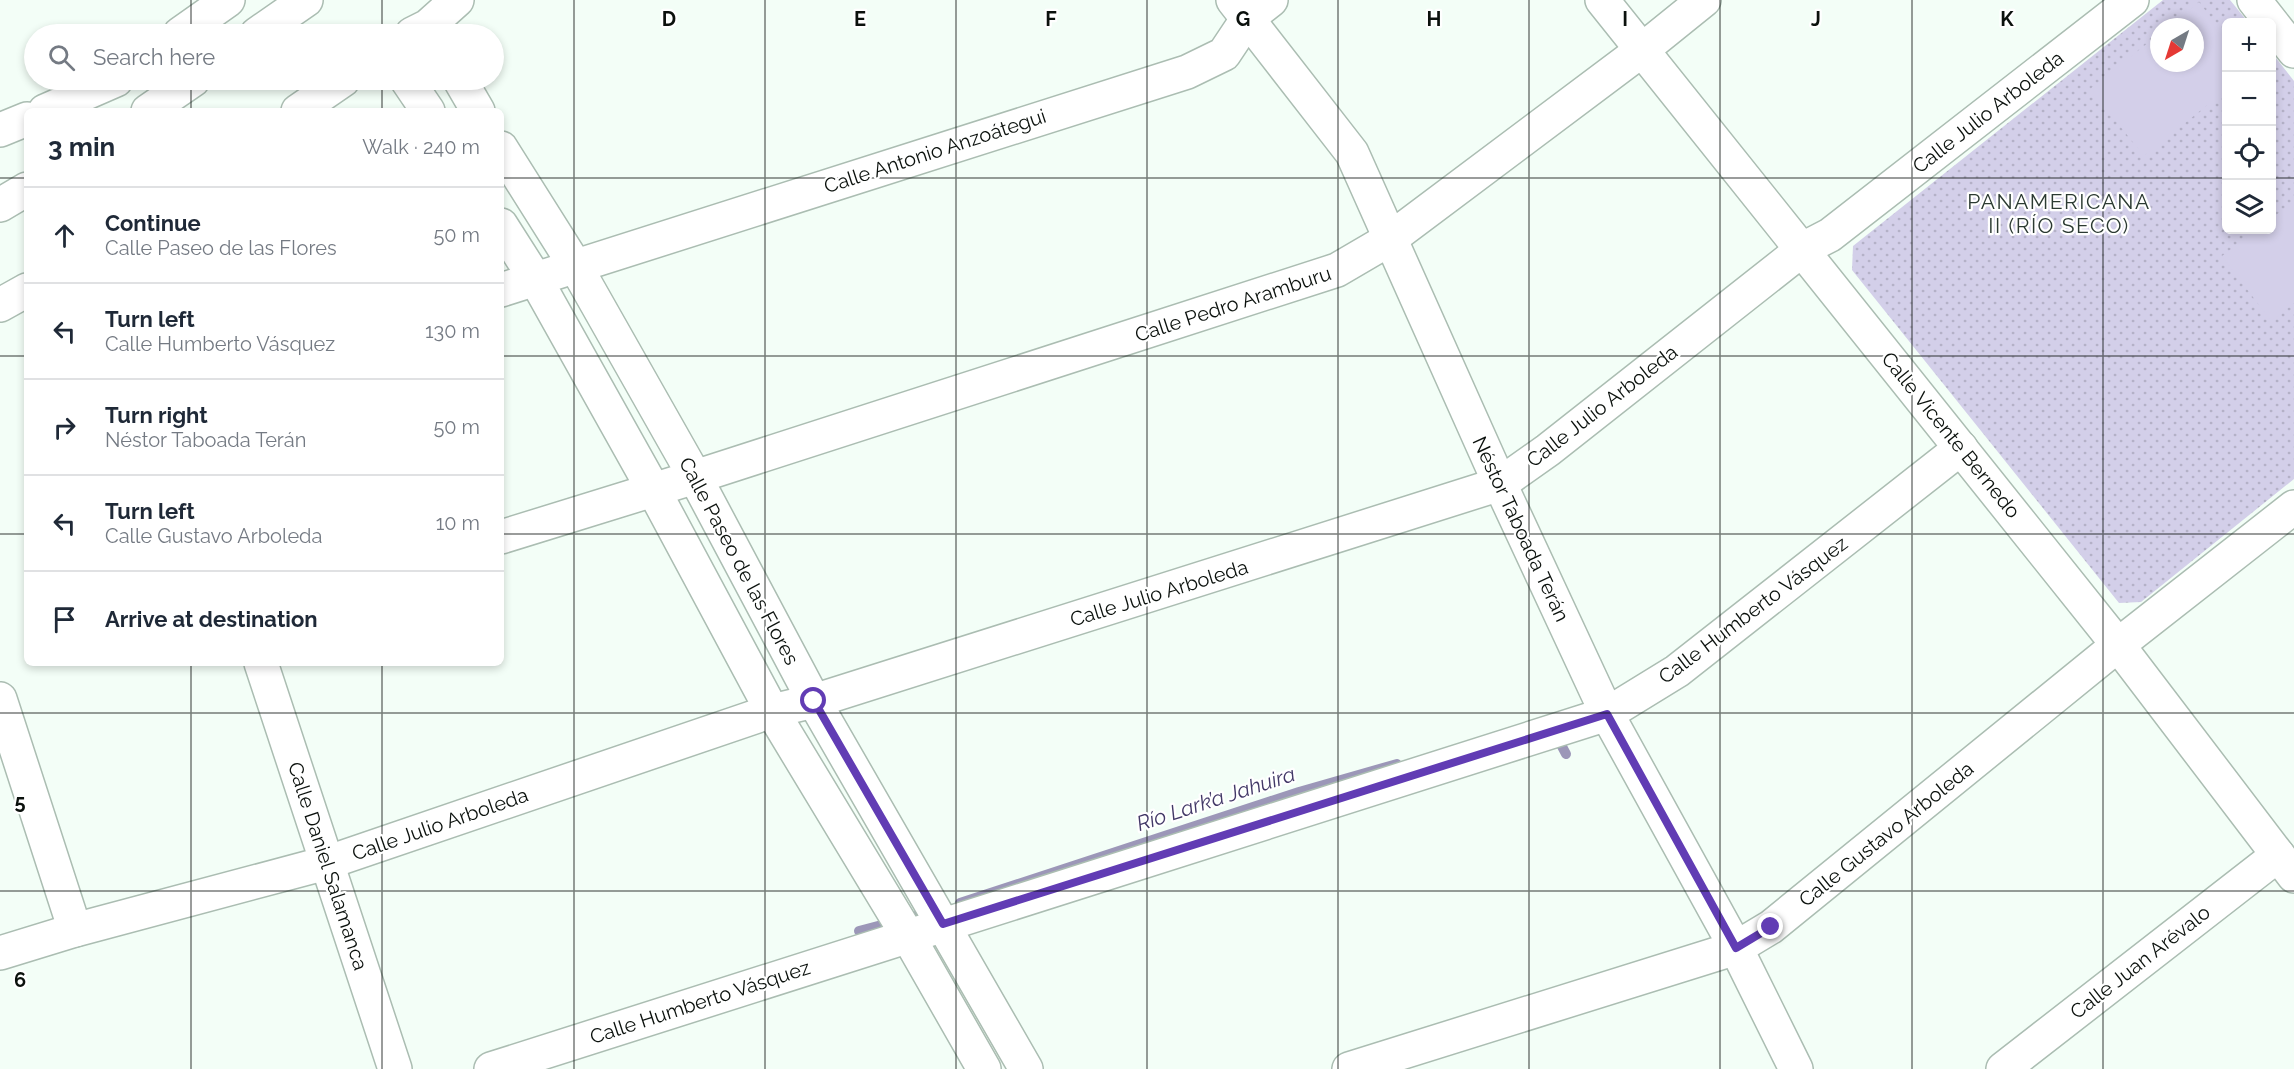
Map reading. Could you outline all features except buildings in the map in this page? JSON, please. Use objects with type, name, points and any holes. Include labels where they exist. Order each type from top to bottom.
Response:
[{"type":"street","points":[[194,24],[228,0]]},
{"type":"street","points":[[271,24],[306,0]]},
{"type":"street","points":[[433,24],[457,0]]},
{"type":"street","name":"Calle Vicente Bernedo","points":[[1602,0],[2118,645],[2286,865]]},
{"type":"street","name":"Calle Pedro Aramburu","points":[[653,489],[1337,270],[1389,239],[1642,50],[1704,0]]},
{"type":"street","name":"Calle Julio Arboleda","points":[[0,953],[75,930],[326,863],[772,711],[814,701],[1500,484],[1548,450],[1803,249],[1830,235],[2132,0]]},
{"type":"street","points":[[2254,0],[2294,51]]},
{"type":"street","name":"Néstor Taboada Terán","points":[[1251,6],[1352,153],[1500,484],[1607,714],[1736,948],[1796,1069]]},
{"type":"street","name":"Calle Antonio Anzoátegui","points":[[536,280],[1186,72],[1224,54],[1251,6]]},
{"type":"street","points":[[52,108],[93,90]]},
{"type":"street","points":[[152,108],[178,90]]},
{"type":"street","points":[[302,108],[328,90]]},
{"type":"street","points":[[414,90],[426,108]]},
{"type":"street","points":[[466,90],[476,108]]},
{"type":"street","points":[[0,130],[24,120]]},
{"type":"street","name":"Calle Paseo de las Flores","points":[[504,153],[576,267],[695,477],[814,701],[1026,1069]]},
{"type":"street","points":[[0,205],[24,191]]},
{"type":"street","name":"Calle Paseo de las Flores","points":[[504,230],[536,280],[653,489],[772,711],[908,936],[984,1069]]},
{"type":"street","points":[[504,289],[536,280]]},
{"type":"street","points":[[0,305],[24,292]]},
{"type":"street","name":"Calle Humberto Vásquez","points":[[491,1069],[1607,714],[1677,671],[1961,448]]},
{"type":"street","points":[[504,536],[653,489]]},
{"type":"street","name":"Calle Gustavo Arboleda","points":[[1349,1069],[1736,948],[1771,927],[2118,645],[2294,507]]},
{"type":"street","name":"Calle Daniel Salamanca","points":[[262,666],[395,1069]]},
{"type":"street","points":[[0,699],[75,930]]},
{"type":"street","name":"Calle Juan Arévalo","points":[[2003,1069],[2286,865]]},
{"type":"shaded area","points":[[2163,0],[2230,0],[2245,18],[2222,18],[2222,234],[2276,234],[2276,58],[2294,81],[2294,479],[2141,602],[2119,603],[1852,270],[1853,246]]},
{"type":"shaded area","points":[[2199,2],[2222,32],[2222,93],[2144,156],[2090,89],[2150,41],[2150,72],[2204,72],[2204,18],[2179,18]]},
{"type":"shaded area","points":[[2294,202],[2294,303],[2271,321],[2222,256],[2252,234],[2276,234],[2276,215]]},
{"type":"waterway","name":"Río Lark’a Jahuira","points":[[1556,735],[1566,754]]},
{"type":"waterway","name":"Río Lark’a Jahuira","points":[[960,903],[1299,792],[1397,764]]},
{"type":"waterway","name":"Río Lark’a Jahuira","points":[[859,931],[931,912]]},
{"type":"district","name":"PANAMERICANA II (RÍO SECO)","points":[[2059,214]]},
{"type":"route","points":[[814,701],[943,924],[1607,714],[1736,948],[1771,927]]}]
